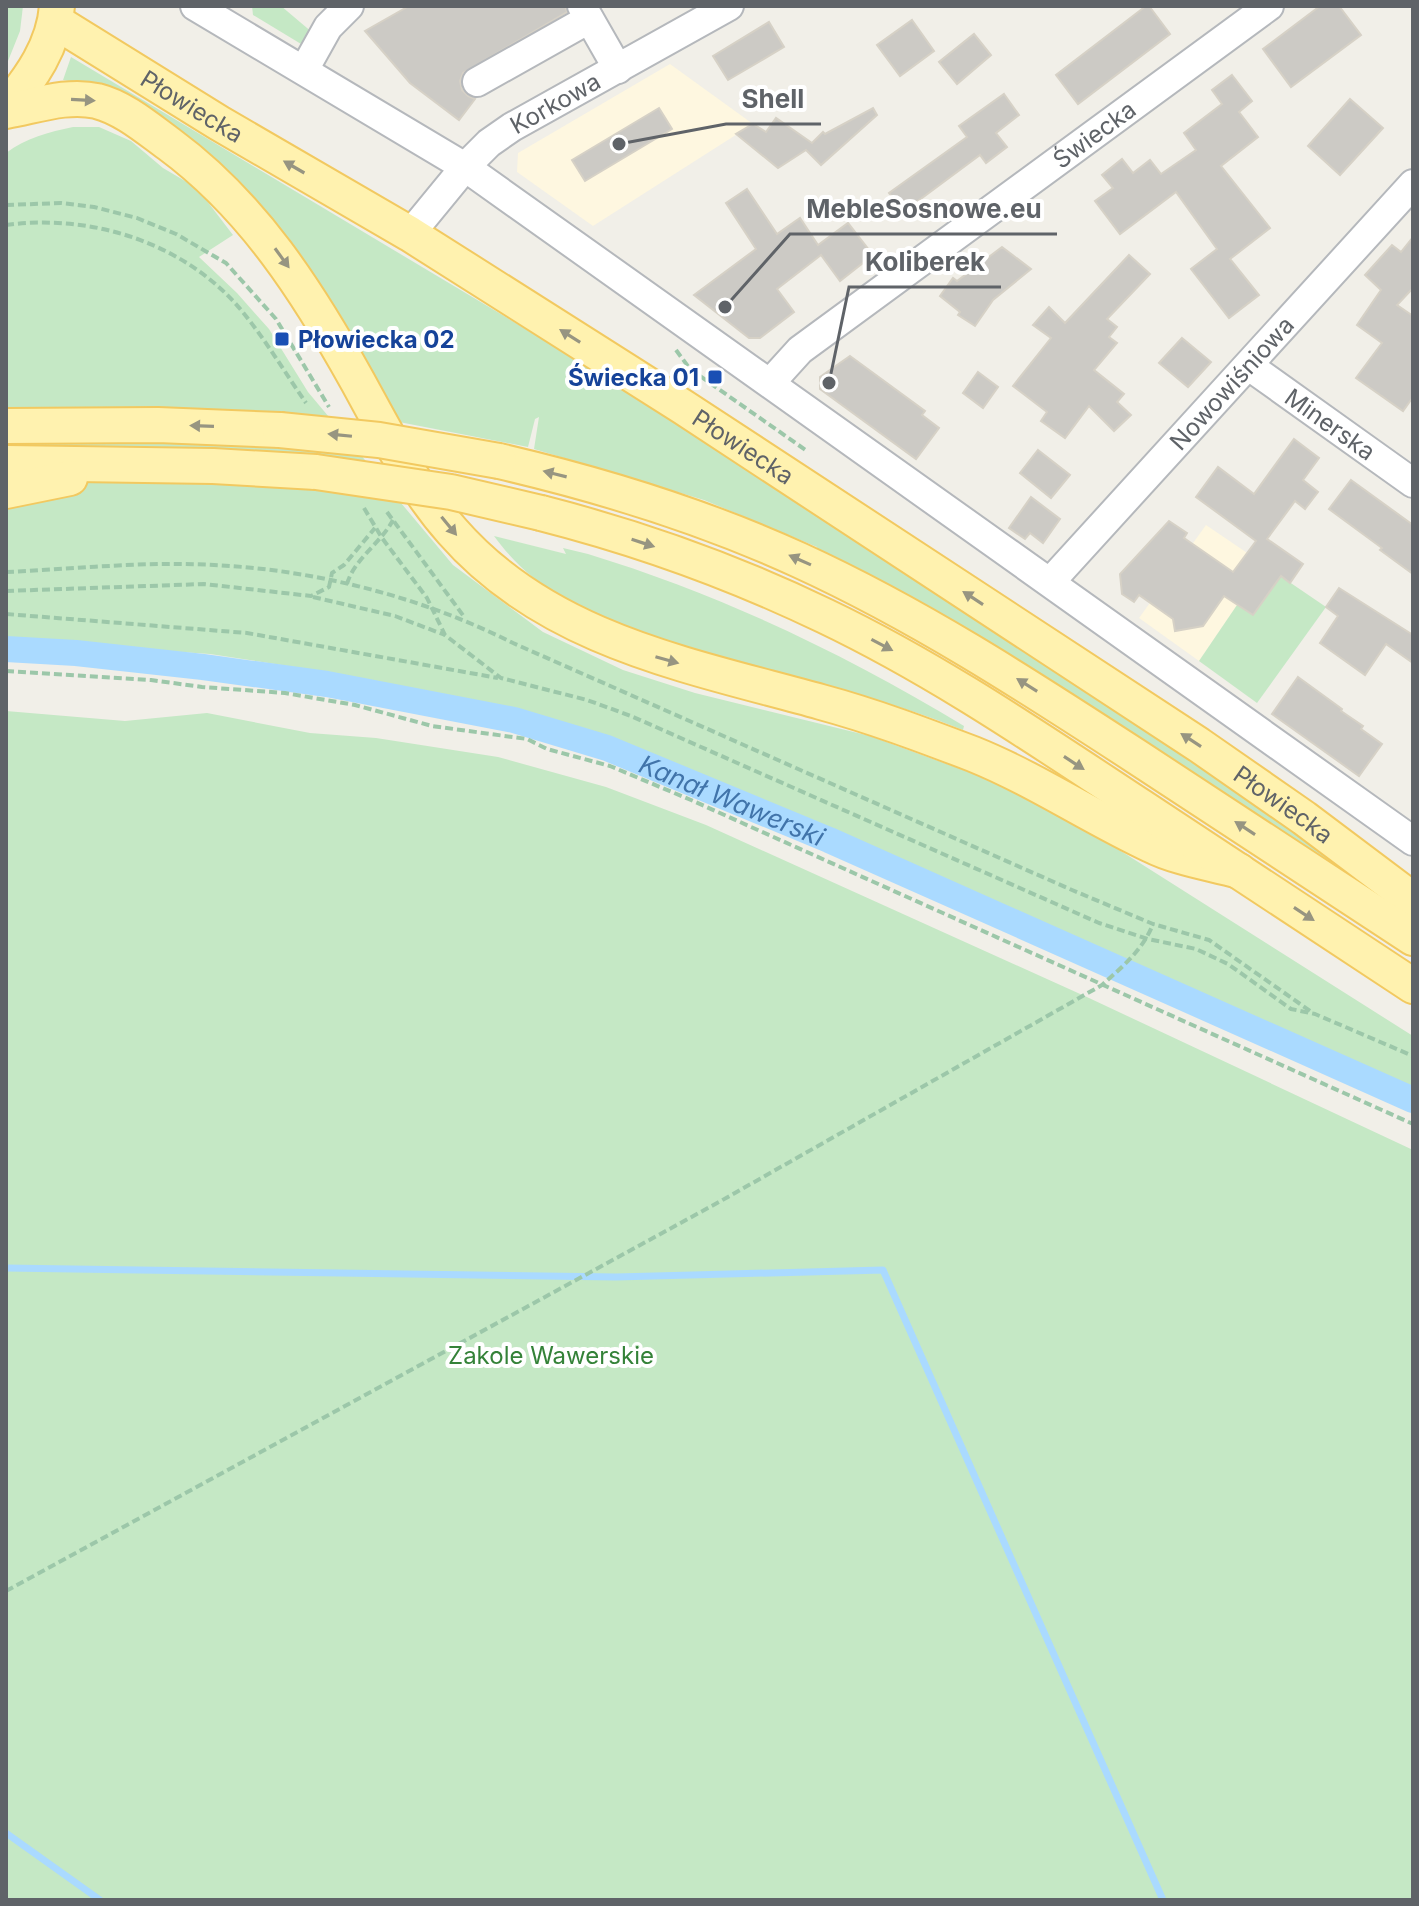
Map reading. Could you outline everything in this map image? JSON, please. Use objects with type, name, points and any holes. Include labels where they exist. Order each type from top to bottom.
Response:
[{"type":"main road","points":[[6,110],[38,65],[57,14]]},
{"type":"main road","name":"Płowiecka","points":[[57,14],[219,123],[410,234],[683,407],[1199,745],[1304,818],[1413,900]]},
{"type":"main road","points":[[6,110],[61,100],[98,101],[143,126],[217,183],[268,239],[302,286],[404,464],[450,529],[499,576],[561,618],[635,650],[891,723],[979,757],[1154,847],[1239,871]]},
{"type":"main road","points":[[6,426],[158,425],[280,430],[379,440],[499,461],[563,476],[684,513],[796,558],[890,604],[1046,697],[1413,938]]},
{"type":"main road","points":[[6,463],[213,466],[316,472],[451,492],[541,513],[637,541],[716,569],[856,631],[937,676],[1027,731],[1413,986]]},
{"type":"main road","points":[[6,491],[129,465]]},
{"type":"street","points":[[304,70],[328,27],[349,6]]},
{"type":"street","name":"Korkowa","points":[[410,234],[489,143],[512,127],[729,6]]},
{"type":"street","name":"Świecka","points":[[771,382],[800,350],[1269,6]]},
{"type":"street","name":"Płowiecka","points":[[211,10],[465,167],[1413,841]]},
{"type":"street","points":[[477,82],[585,12],[618,69]]},
{"type":"street","name":"Nowowiśniowa","points":[[1051,581],[1413,184]]},
{"type":"street","name":"Minerska","points":[[1249,366],[1413,483]]},
{"type":"path","points":[[6,225],[56,221],[86,225],[112,230],[166,252],[203,275],[235,303],[309,407]]},
{"type":"path","points":[[385,509],[467,620]]},
{"type":"path","points":[[347,584],[350,574],[393,520]]},
{"type":"path","points":[[311,596],[329,587],[332,573],[344,565],[375,528]]},
{"type":"path","points":[[6,572],[213,565],[265,570],[347,584],[467,620],[1153,924],[1209,940],[1315,1014]]},
{"type":"path","points":[[6,591],[204,584],[311,596],[395,616],[445,635]]},
{"type":"path","points":[[6,614],[247,633],[501,678]]},
{"type":"path","points":[[6,671],[151,680],[285,693],[355,705],[432,726],[527,739],[547,749],[610,766],[664,789],[1104,983],[1413,1124]]},
{"type":"path","points":[[6,1591],[719,1202],[1104,983],[1148,939],[1153,924]]},
{"type":"path","points":[[1148,939],[1196,949],[1228,964],[1291,1009],[1315,1014],[1413,1056]]},
{"type":"shaded area","points":[[670,64],[753,124],[593,226],[517,172],[518,153]]},
{"type":"shaded area","points":[[1206,525],[1265,565],[1199,661],[1139,618]]},
{"type":"green space","points":[[6,6],[23,6],[20,31],[6,66]]},
{"type":"green space","points":[[252,6],[281,6],[313,33],[306,47],[253,15]]},
{"type":"green space","points":[[71,57],[606,377],[1254,801],[1356,879],[961,625],[817,547],[704,500],[534,449],[539,417],[535,419],[528,447],[399,422],[322,288],[261,207],[100,85],[63,80]]},
{"type":"green space","points":[[73,127],[99,127],[131,141],[163,168],[197,188],[233,235],[199,257],[269,329],[308,392],[453,565],[543,632],[623,670],[695,693],[870,736],[999,783],[1094,834],[1413,1036],[1413,1092],[738,795],[568,728],[307,669],[210,654],[6,640],[6,153],[38,136]]},
{"type":"green space","points":[[494,536],[566,554],[563,548],[588,554],[734,607],[874,675],[964,726],[963,730],[891,704],[694,651],[618,626],[549,590],[520,565]]},
{"type":"green space","points":[[1279,575],[1326,607],[1257,703],[1199,661],[1237,605]]},
{"type":"green space","name":"Zakole Wawerskie","points":[[6,711],[125,721],[207,713],[310,733],[376,738],[498,757],[606,787],[706,825],[1089,998],[1413,1150],[1413,1900],[6,1900]]},
{"type":"building","points":[[409,6],[565,6],[567,12],[463,73],[460,81],[462,90],[475,99],[459,120],[410,83],[365,31]]},
{"type":"building","points":[[1146,6],[1170,34],[1078,104],[1056,75]]},
{"type":"building","points":[[1320,6],[1339,6],[1361,35],[1291,87],[1263,49]]},
{"type":"building","points":[[912,20],[934,51],[900,76],[877,45]]},
{"type":"building","points":[[769,22],[784,47],[728,80],[713,56]]},
{"type":"building","points":[[974,34],[991,55],[957,84],[939,62]]},
{"type":"building","points":[[1232,75],[1252,101],[1239,112],[1258,137],[1221,166],[1270,228],[1230,259],[1259,295],[1229,318],[1191,269],[1217,249],[1176,192],[1120,234],[1095,201],[1113,188],[1102,175],[1122,159],[1133,173],[1150,160],[1161,174],[1196,150],[1184,133],[1222,104],[1212,90]]},
{"type":"building","points":[[1004,94],[1019,115],[996,133],[1007,147],[986,163],[980,155],[903,212],[889,193],[967,137],[959,126]]},
{"type":"building","points":[[1350,99],[1383,128],[1340,175],[1308,146]]},
{"type":"building","points":[[659,108],[672,129],[585,181],[572,160]]},
{"type":"building","points":[[873,108],[877,115],[821,165],[806,150],[778,168],[736,134],[753,124],[766,132],[776,118],[812,143],[823,132],[825,134]]},
{"type":"building","points":[[747,189],[777,234],[800,218],[818,245],[848,223],[873,255],[840,281],[821,255],[777,289],[794,312],[760,338],[749,338],[694,295],[756,249],[726,203]]},
{"type":"building","points":[[1413,237],[1413,288],[1397,305],[1413,316],[1413,397],[1403,411],[1356,378],[1382,343],[1357,325],[1381,290],[1365,275],[1392,245],[1401,252]]},
{"type":"building","points":[[1002,247],[1031,269],[993,300],[975,326],[958,315],[960,312],[940,296],[953,278],[957,281]]},
{"type":"building","points":[[1129,255],[1150,274],[1107,319],[1117,327],[1109,337],[1117,343],[1094,370],[1124,394],[1117,402],[1131,415],[1114,431],[1089,406],[1065,438],[1041,421],[1047,412],[1013,386],[1051,338],[1033,325],[1049,307],[1065,323]]},
{"type":"building","points":[[1182,338],[1211,362],[1188,387],[1159,363]]},
{"type":"building","points":[[850,356],[925,411],[922,415],[939,428],[916,459],[820,389],[820,377]]},
{"type":"building","points":[[978,372],[998,387],[983,408],[963,393]]},
{"type":"building","points":[[1294,439],[1319,458],[1303,480],[1318,492],[1305,509],[1295,501],[1267,539],[1303,564],[1290,583],[1281,576],[1253,615],[1224,596],[1203,626],[1175,631],[1173,619],[1139,595],[1134,602],[1122,594],[1120,574],[1169,521],[1187,533],[1184,538],[1233,572],[1256,541],[1196,497],[1218,467],[1254,494]]},
{"type":"building","points":[[1038,450],[1070,475],[1051,498],[1020,473]]},
{"type":"building","points":[[1351,480],[1413,525],[1413,574],[1329,509]]},
{"type":"building","points":[[1031,497],[1060,519],[1043,543],[1030,533],[1025,539],[1009,528]]},
{"type":"building","points":[[1339,588],[1413,635],[1413,663],[1386,644],[1365,675],[1320,643],[1338,616],[1326,607]]},
{"type":"building","points":[[1298,677],[1342,709],[1363,726],[1361,729],[1382,744],[1359,776],[1272,714]]},
{"type":"waterway","name":"Kanał Wawerski","points":[[6,649],[76,653],[327,684],[514,720],[607,748],[829,840],[1413,1100]]},
{"type":"waterway","points":[[6,1268],[616,1277],[883,1270],[1163,1900]]},
{"type":"waterway","points":[[6,1833],[100,1900]]},
{"type":"place","name":"Shell","points":[[619,144]]},
{"type":"place","name":"MebleSosnowe.eu","points":[[725,307]]},
{"type":"place","name":"Płowiecka 02","points":[[282,339]]},
{"type":"place","name":"Świecka 01","points":[[715,377]]},
{"type":"place","name":"Koliberek","points":[[829,383]]}]
